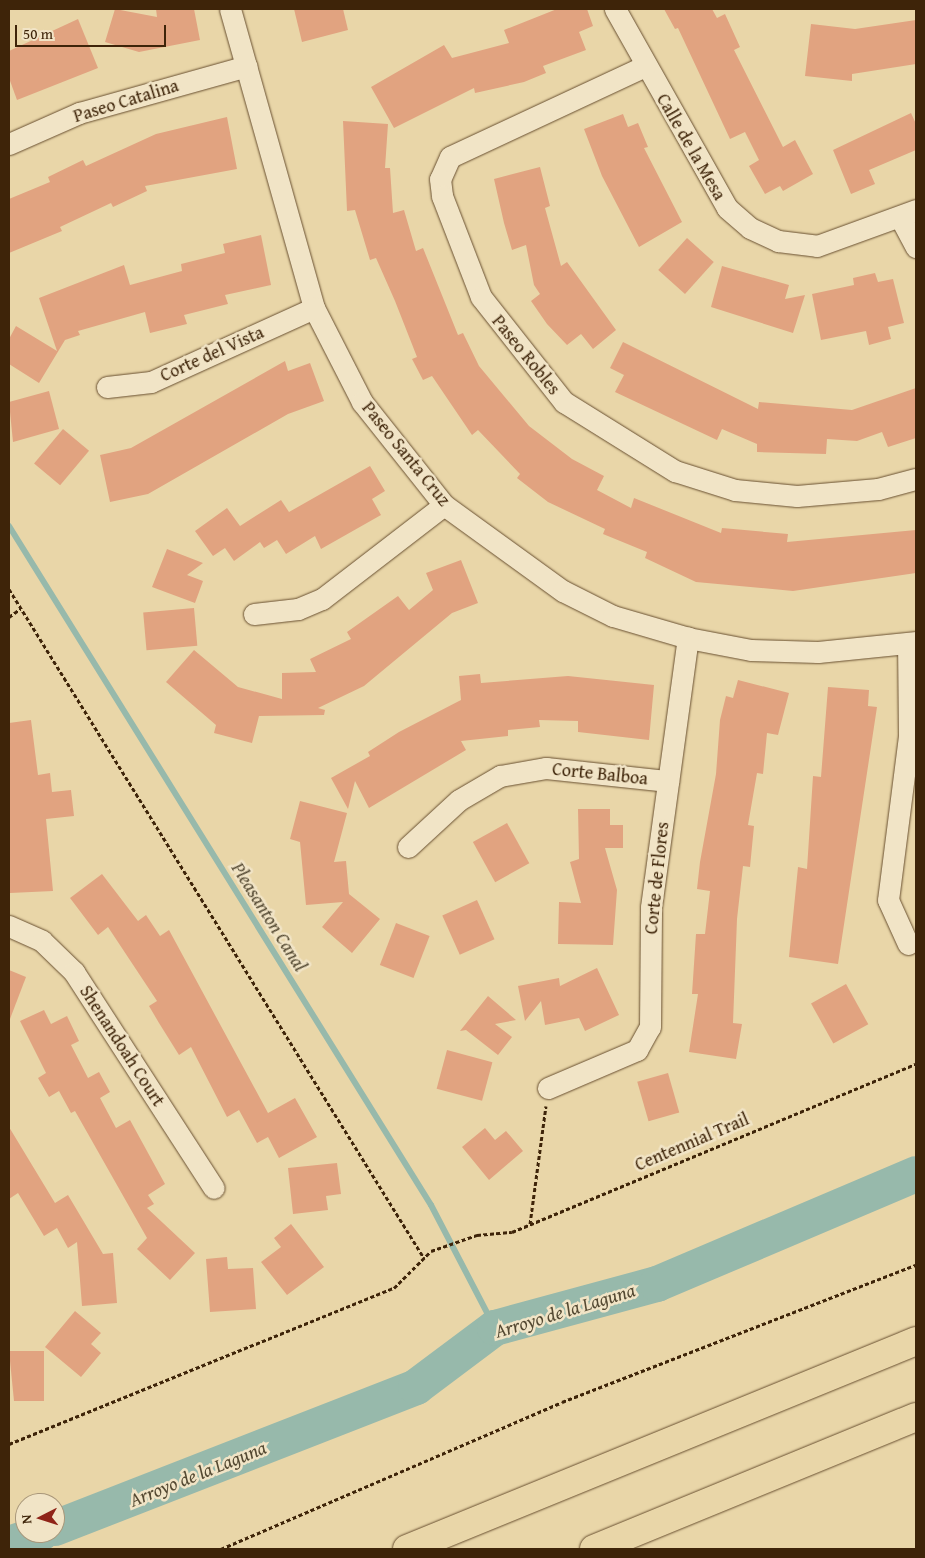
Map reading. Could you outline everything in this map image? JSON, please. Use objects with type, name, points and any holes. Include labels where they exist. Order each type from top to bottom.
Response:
[{"type":"highway","points":[[407,1549],[916,1341]]},
{"type":"highway","points":[[594,1549],[916,1416]]},
{"type":"street","name":"Paseo Santa Cruz","points":[[230,9],[314,308],[362,402],[444,505],[563,591],[613,616],[688,638],[751,650],[818,652],[912,643]]},
{"type":"street","name":"Calle de la Mesa","points":[[616,9],[644,66],[726,208],[750,228],[778,241],[817,246],[909,214]]},
{"type":"street","name":"Paseo Catalina","points":[[9,144],[79,114],[247,66]]},
{"type":"street","name":"Paseo Robles","points":[[644,66],[450,157],[440,179],[442,196],[481,297],[564,402],[675,471],[735,490],[797,496],[878,489],[916,479]]},
{"type":"street","points":[[909,214],[916,247]]},
{"type":"street","name":"Corte del Vista","points":[[107,387],[151,382],[314,308]]},
{"type":"street","points":[[254,614],[298,609],[322,599],[444,505]]},
{"type":"street","name":"Corte de Flores","points":[[548,1088],[636,1050],[650,1027],[651,907],[688,638]]},
{"type":"street","points":[[908,944],[888,900],[909,735],[912,643]]},
{"type":"street","name":"Corte Balboa","points":[[408,847],[459,800],[500,776],[546,768],[668,781]]},
{"type":"street","name":"Shenandoah Court","points":[[9,926],[42,941],[74,972],[214,1188]]},
{"type":"path","points":[[9,590],[424,1258],[394,1288],[9,1444]]},
{"type":"path","points":[[9,617],[21,608]]},
{"type":"path","name":"Centennial Trail","points":[[424,1258],[431,1251],[477,1235],[512,1232],[916,1064]]},
{"type":"path","points":[[530,1224],[548,1088]]},
{"type":"path","points":[[221,1549],[562,1402],[916,1265]]},
{"type":"building","points":[[115,9],[157,17],[156,9],[194,9],[200,40],[139,52],[105,42]]},
{"type":"building","points":[[294,9],[343,9],[348,30],[302,42]]},
{"type":"building","points":[[557,9],[587,9],[593,26],[579,32],[586,50],[543,66],[546,73],[524,82],[475,93],[474,88],[394,128],[371,87],[444,45],[452,58],[509,43],[504,30]]},
{"type":"building","points":[[664,9],[712,9],[717,18],[725,14],[740,47],[734,50],[783,147],[795,140],[813,174],[783,191],[780,186],[765,194],[749,166],[759,160],[745,132],[730,139],[678,28],[675,29]]},
{"type":"building","points":[[78,19],[98,68],[17,100],[9,78],[9,51]]},
{"type":"building","points":[[916,20],[916,64],[852,74],[852,81],[805,76],[811,24],[855,29]]},
{"type":"building","points":[[911,113],[916,124],[916,150],[869,170],[875,184],[851,194],[833,150]]},
{"type":"building","points":[[623,114],[628,127],[638,123],[648,147],[644,148],[682,222],[639,247],[602,176],[584,129]]},
{"type":"building","points":[[227,117],[237,169],[145,186],[147,191],[113,207],[111,203],[60,227],[62,231],[9,253],[9,199],[50,182],[48,177],[83,160],[86,166],[156,134]]},
{"type":"building","points":[[343,121],[388,124],[385,168],[390,168],[393,213],[404,210],[416,251],[423,248],[458,335],[463,333],[479,366],[529,426],[572,459],[604,476],[597,490],[631,508],[634,498],[721,533],[722,528],[788,534],[787,542],[916,530],[916,573],[793,591],[696,582],[645,558],[647,552],[603,534],[605,529],[548,502],[517,478],[520,474],[478,430],[472,435],[432,376],[423,380],[412,359],[417,357],[395,301],[376,258],[370,260],[355,210],[347,211]]},
{"type":"building","points":[[540,167],[550,206],[545,208],[561,266],[567,262],[616,330],[593,349],[581,334],[567,345],[547,324],[531,301],[540,294],[534,285],[526,245],[512,250],[504,223],[494,179]]},
{"type":"building","points":[[261,235],[271,285],[225,295],[228,304],[184,315],[187,324],[150,333],[145,312],[78,331],[80,335],[65,340],[39,383],[9,364],[9,339],[16,326],[57,351],[39,298],[124,265],[130,285],[182,271],[181,264],[225,253],[223,244]]},
{"type":"building","points":[[687,238],[714,262],[685,294],[658,270]]},
{"type":"building","points":[[722,266],[789,285],[785,299],[805,295],[793,333],[711,307]]},
{"type":"building","points":[[875,273],[878,282],[893,279],[904,323],[888,327],[891,339],[869,345],[866,331],[821,340],[812,294],[854,285],[853,278]]},
{"type":"building","points":[[623,342],[758,409],[759,402],[852,410],[916,388],[916,438],[888,447],[882,432],[857,441],[827,439],[826,454],[757,452],[757,444],[722,429],[717,440],[615,392],[624,375],[610,368]]},
{"type":"building","points":[[285,361],[288,371],[310,363],[324,401],[288,414],[148,494],[110,502],[100,455],[131,448]]},
{"type":"building","points":[[49,391],[59,429],[13,442],[9,402]]},
{"type":"building","points":[[63,429],[89,451],[60,485],[34,463]]},
{"type":"building","points":[[370,466],[385,491],[372,499],[381,515],[321,549],[315,536],[286,554],[277,540],[264,548],[260,542],[234,561],[225,548],[213,556],[195,531],[227,508],[240,526],[281,500],[289,512]]},
{"type":"building","points":[[167,549],[203,563],[187,575],[203,581],[195,603],[152,587]]},
{"type":"building","points":[[461,560],[478,603],[452,613],[364,686],[318,708],[325,710],[324,715],[259,716],[252,743],[214,733],[216,725],[166,682],[194,650],[238,687],[282,699],[282,673],[316,672],[310,659],[351,639],[347,632],[398,596],[409,610],[433,590],[426,573]]},
{"type":"building","points":[[194,608],[197,646],[147,650],[143,612]]},
{"type":"building","points":[[480,674],[481,683],[568,676],[654,685],[649,740],[578,732],[578,721],[539,720],[540,727],[508,730],[508,736],[461,741],[466,750],[369,808],[355,781],[348,809],[331,778],[370,756],[368,752],[399,732],[461,700],[459,676]]},
{"type":"building","points":[[738,680],[789,693],[778,735],[767,733],[763,774],[757,773],[748,825],[754,826],[750,867],[743,866],[737,919],[733,1023],[742,1024],[736,1059],[689,1052],[698,994],[692,994],[696,934],[705,934],[710,891],[697,889],[700,862],[716,774],[720,720],[726,696],[733,698]]},
{"type":"building","points":[[828,687],[869,690],[868,706],[877,707],[838,964],[789,957],[798,867],[807,869],[813,776],[821,777]]},
{"type":"building","points":[[31,720],[38,775],[50,773],[52,792],[71,790],[74,816],[46,819],[53,891],[10,893],[9,723]]},
{"type":"building","points":[[300,801],[347,813],[334,862],[346,861],[349,894],[380,919],[352,953],[322,927],[343,902],[306,905],[300,842],[290,839]]},
{"type":"building","points":[[578,809],[610,809],[610,825],[623,825],[623,848],[605,848],[617,890],[613,945],[558,944],[559,902],[581,903],[570,862],[579,859]]},
{"type":"building","points":[[507,823],[529,863],[495,882],[473,842]]},
{"type":"building","points":[[102,874],[138,921],[146,915],[160,936],[169,930],[268,1113],[295,1098],[317,1137],[279,1158],[268,1137],[257,1143],[239,1110],[227,1117],[191,1047],[179,1055],[149,1006],[157,1001],[108,927],[98,935],[70,898]]},
{"type":"building","points":[[477,900],[494,939],[460,955],[442,915]]},
{"type":"building","points":[[396,923],[430,936],[413,978],[380,965]]},
{"type":"building","points":[[597,968],[619,1015],[585,1031],[579,1018],[545,1025],[541,1001],[525,1021],[518,986],[559,978],[560,986]]},
{"type":"building","points":[[9,970],[26,977],[10,1019],[9,1018]]},
{"type":"building","points":[[846,984],[868,1024],[833,1044],[811,1003]]},
{"type":"building","points":[[488,996],[516,1020],[495,1024],[512,1037],[498,1055],[466,1030],[460,1031]]},
{"type":"building","points":[[44,1010],[51,1024],[67,1016],[79,1041],[71,1045],[88,1078],[99,1072],[110,1092],[100,1098],[116,1128],[130,1120],[165,1184],[148,1195],[154,1204],[147,1208],[195,1253],[170,1280],[137,1249],[147,1238],[75,1111],[71,1113],[59,1091],[49,1097],[38,1078],[46,1073],[20,1021]]},
{"type":"building","points":[[447,1050],[492,1062],[482,1101],[437,1089]]},
{"type":"building","points":[[668,1073],[679,1112],[649,1121],[637,1082]]},
{"type":"building","points":[[9,1127],[55,1203],[68,1195],[103,1254],[113,1253],[117,1303],[82,1306],[77,1242],[68,1248],[57,1228],[44,1236],[18,1193],[9,1199]]},
{"type":"building","points":[[485,1128],[495,1140],[506,1131],[523,1151],[489,1180],[462,1147]]},
{"type":"building","points":[[337,1163],[341,1194],[326,1196],[328,1210],[293,1214],[288,1168]]},
{"type":"building","points":[[291,1224],[324,1267],[287,1295],[261,1262],[281,1247],[274,1238]]},
{"type":"building","points":[[227,1257],[228,1269],[253,1268],[256,1309],[210,1312],[206,1259]]},
{"type":"building","points":[[75,1311],[101,1333],[91,1344],[101,1353],[81,1377],[45,1347]]},
{"type":"building","points":[[9,1351],[44,1351],[44,1401],[14,1401]]},
{"type":"waterway","name":"Pleasanton Canal","points":[[9,526],[431,1205],[495,1328]]},
{"type":"waterway","name":"Arroyo de la Laguna","points":[[65,1524],[416,1387],[495,1328],[657,1284],[916,1174]]},
{"type":"waterway","name":"Arroyo de la Laguna","points":[[9,1544],[15,1542]]}]
